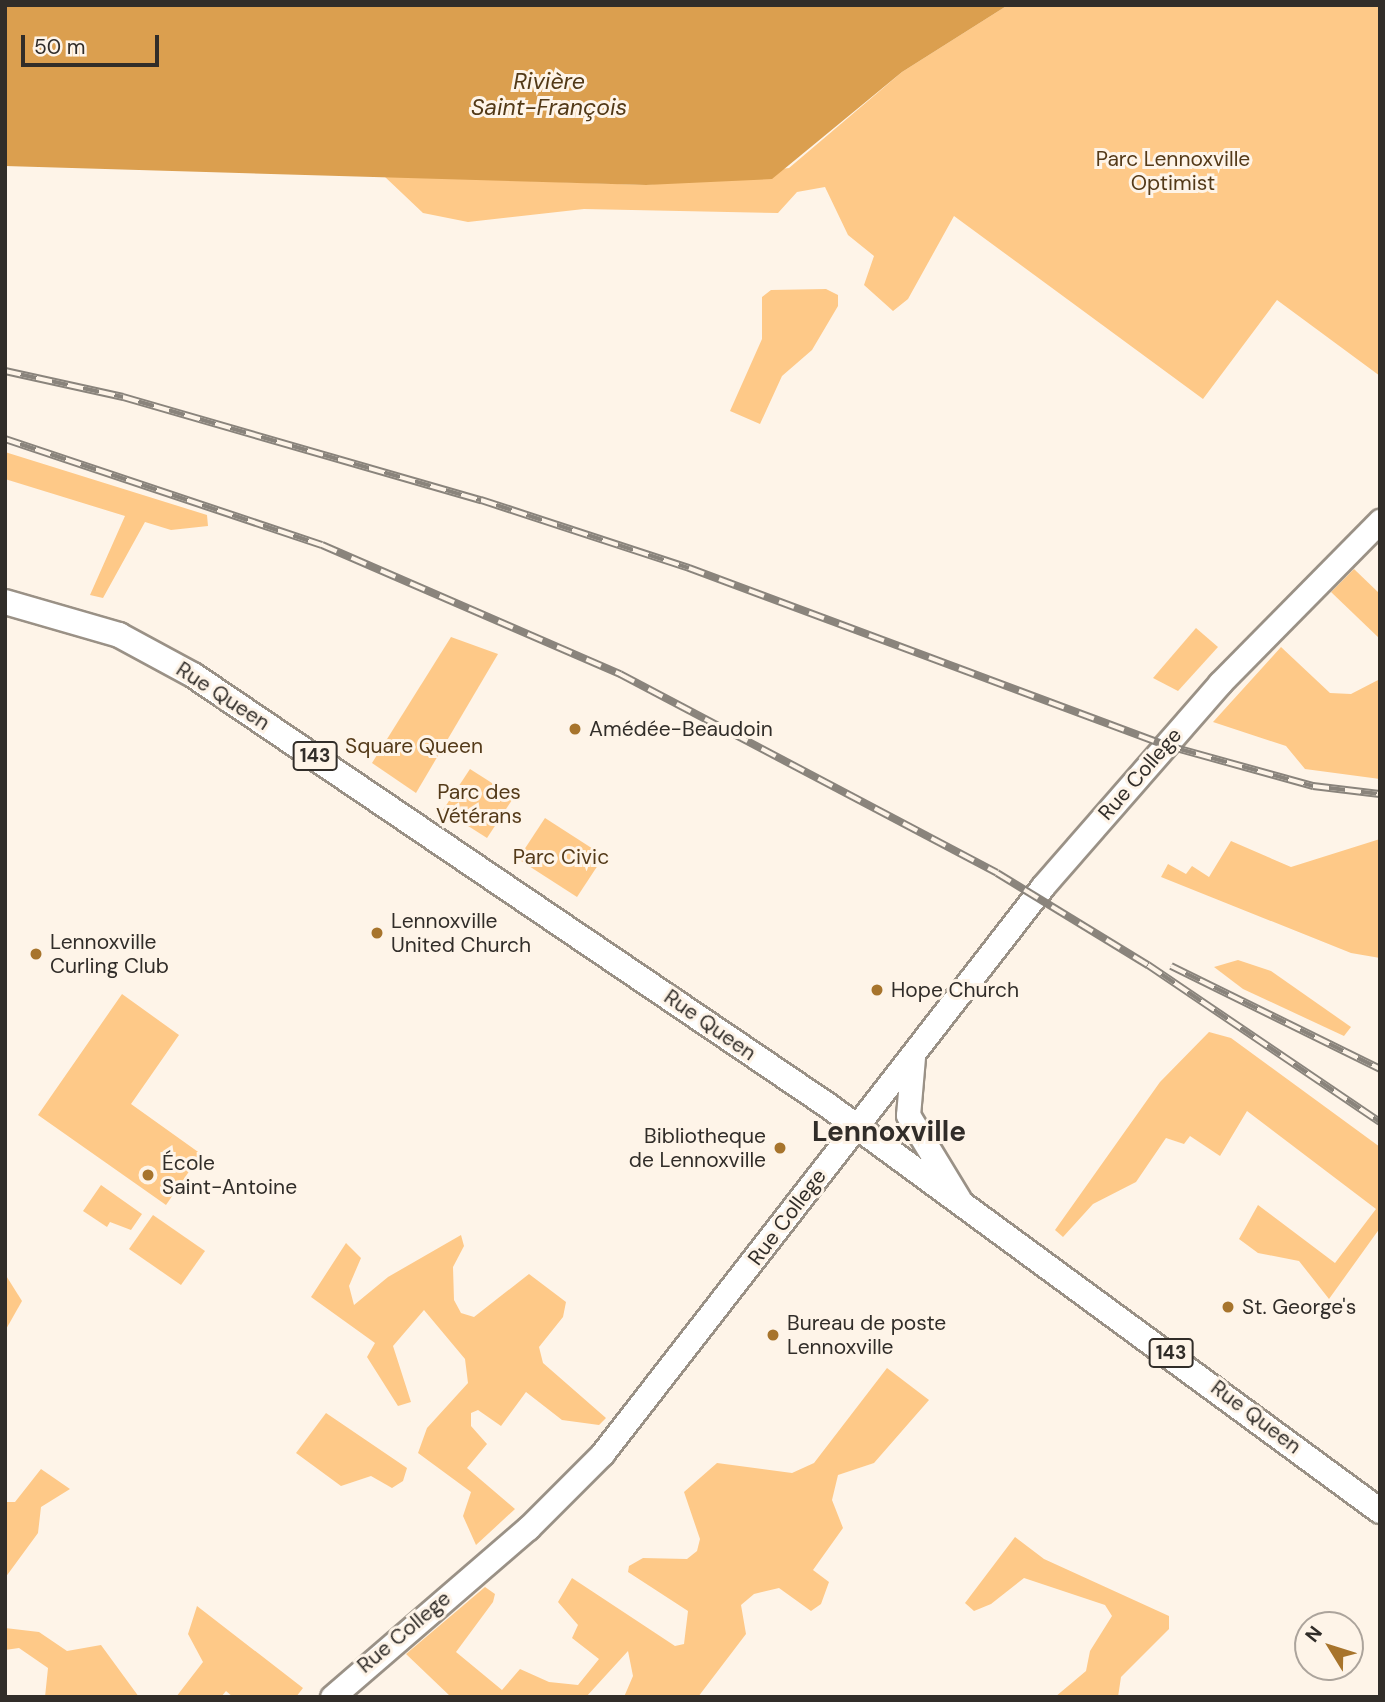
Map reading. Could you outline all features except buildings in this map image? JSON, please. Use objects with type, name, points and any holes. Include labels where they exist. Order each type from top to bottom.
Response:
[{"type":"main road","name":"Rue College","points":[[332,1697],[576,1483],[857,1126],[919,1042],[1172,736],[1380,521]]},
{"type":"main road","name":"Rue Queen","points":[[5,602],[119,635],[193,675],[857,1126],[1380,1511]]},
{"type":"main road","points":[[919,1042],[906,1082],[908,1115],[959,1199]]},
{"type":"green space","name":"Parc Lennoxville Optimist","points":[[1008,5],[1380,5],[1380,376],[1277,300],[1203,399],[954,216],[908,299],[893,311],[864,285],[874,256],[848,235],[825,187],[797,192],[778,213],[584,209],[468,222],[423,213],[384,176],[646,185],[789,168],[902,72]]},
{"type":"green space","points":[[826,289],[838,295],[838,306],[812,350],[782,376],[760,424],[730,411],[762,339],[762,297],[771,290]]},
{"type":"green space","points":[[5,452],[207,515],[208,526],[171,530],[145,522],[103,598],[90,595],[125,516],[5,479]]},
{"type":"green space","points":[[1354,569],[1380,594],[1380,639],[1331,592]]},
{"type":"green space","points":[[1196,628],[1218,647],[1178,691],[1153,678]]},
{"type":"green space","name":"Square Queen","points":[[451,637],[498,654],[416,793],[372,763]]},
{"type":"green space","points":[[1281,647],[1330,693],[1351,694],[1380,679],[1380,779],[1305,769],[1286,746],[1213,722]]},
{"type":"green space","name":"Parc des Vétérans","points":[[470,769],[514,797],[487,838],[443,810]]},
{"type":"green space","name":"Parc Civic","points":[[545,818],[604,856],[577,897],[518,859]]},
{"type":"green space","points":[[1380,839],[1380,958],[1351,953],[1161,877],[1168,864],[1186,874],[1192,866],[1209,877],[1231,841],[1291,867]]},
{"type":"green space","points":[[1238,960],[1271,971],[1351,1027],[1344,1036],[1243,989],[1214,967]]},
{"type":"green space","points":[[122,994],[179,1035],[131,1104],[201,1154],[166,1205],[38,1115]]},
{"type":"green space","points":[[1209,1032],[1231,1038],[1380,1147],[1380,1228],[1329,1299],[1299,1261],[1258,1253],[1239,1239],[1258,1205],[1335,1263],[1376,1209],[1247,1111],[1220,1156],[1190,1136],[1184,1144],[1166,1138],[1136,1182],[1093,1204],[1063,1237],[1055,1230],[1160,1082]]},
{"type":"green space","points":[[101,1185],[142,1214],[131,1230],[110,1222],[107,1227],[83,1211]]},
{"type":"green space","points":[[153,1215],[205,1251],[181,1285],[129,1249]]},
{"type":"green space","points":[[461,1235],[464,1246],[453,1267],[454,1300],[461,1313],[474,1317],[529,1274],[566,1302],[563,1317],[539,1347],[543,1363],[606,1418],[599,1425],[562,1420],[526,1392],[501,1426],[478,1410],[471,1413],[471,1426],[487,1444],[467,1468],[515,1509],[476,1545],[463,1516],[471,1492],[418,1453],[427,1428],[468,1383],[465,1359],[424,1310],[393,1346],[411,1402],[398,1406],[367,1357],[375,1343],[311,1297],[346,1243],[361,1258],[349,1286],[354,1305],[388,1277]]},
{"type":"green space","points":[[5,1274],[22,1301],[5,1331]]},
{"type":"green space","points":[[887,1368],[929,1400],[874,1463],[838,1475],[832,1500],[843,1528],[813,1570],[829,1582],[821,1604],[811,1611],[779,1588],[754,1594],[741,1605],[746,1634],[698,1697],[624,1697],[633,1676],[628,1651],[586,1697],[451,1697],[406,1654],[485,1587],[495,1594],[493,1602],[456,1652],[502,1690],[520,1669],[549,1682],[578,1685],[599,1659],[572,1638],[578,1625],[558,1602],[572,1578],[675,1646],[684,1644],[688,1611],[628,1572],[629,1566],[643,1558],[687,1559],[697,1551],[700,1539],[684,1492],[717,1463],[792,1473],[814,1463]]},
{"type":"green space","points":[[326,1413],[407,1468],[403,1481],[392,1488],[371,1476],[341,1486],[296,1453]]},
{"type":"green space","points":[[41,1469],[70,1489],[41,1507],[38,1533],[5,1578],[5,1502],[15,1502]]},
{"type":"green space","points":[[1015,1537],[1044,1559],[1169,1616],[1169,1629],[1121,1677],[1118,1697],[1055,1697],[1086,1671],[1090,1651],[1112,1616],[1105,1605],[1024,1578],[991,1604],[974,1611],[965,1603]]},
{"type":"green space","points":[[197,1606],[303,1688],[296,1697],[233,1697],[226,1691],[221,1697],[176,1697],[203,1662],[188,1634]]},
{"type":"green space","points":[[5,1628],[39,1632],[67,1651],[101,1645],[139,1697],[45,1697],[48,1668],[19,1648],[5,1650]]},
{"type":"water","name":"Rivière Saint-François","points":[[5,5],[1008,5],[902,72],[772,179],[646,185],[5,166]]},
{"type":"railway","points":[[5,371],[123,397],[481,500],[689,568],[1165,745],[1313,786],[1380,794]]},
{"type":"railway","points":[[5,439],[322,545],[620,674],[997,873],[1148,965],[1380,1122]]},
{"type":"railway","points":[[1171,966],[1380,1069]]},
{"type":"place","name":"Amédée-Beaudoin","points":[[575,729]]},
{"type":"place","name":"Lennoxville United Church","points":[[377,933]]},
{"type":"place","name":"Lennoxville Curling Club","points":[[36,954]]},
{"type":"place","name":"Hope Church","points":[[877,990]]},
{"type":"place","name":"Bibliotheque de Lennoxville","points":[[780,1148]]},
{"type":"place","name":"École Saint-Antoine","points":[[148,1175]]},
{"type":"place","name":"St. George's","points":[[1228,1307]]},
{"type":"place","name":"Bureau de poste Lennoxville","points":[[773,1335]]},
{"type":"district","name":"Lennoxville","points":[[889,1132]]}]
